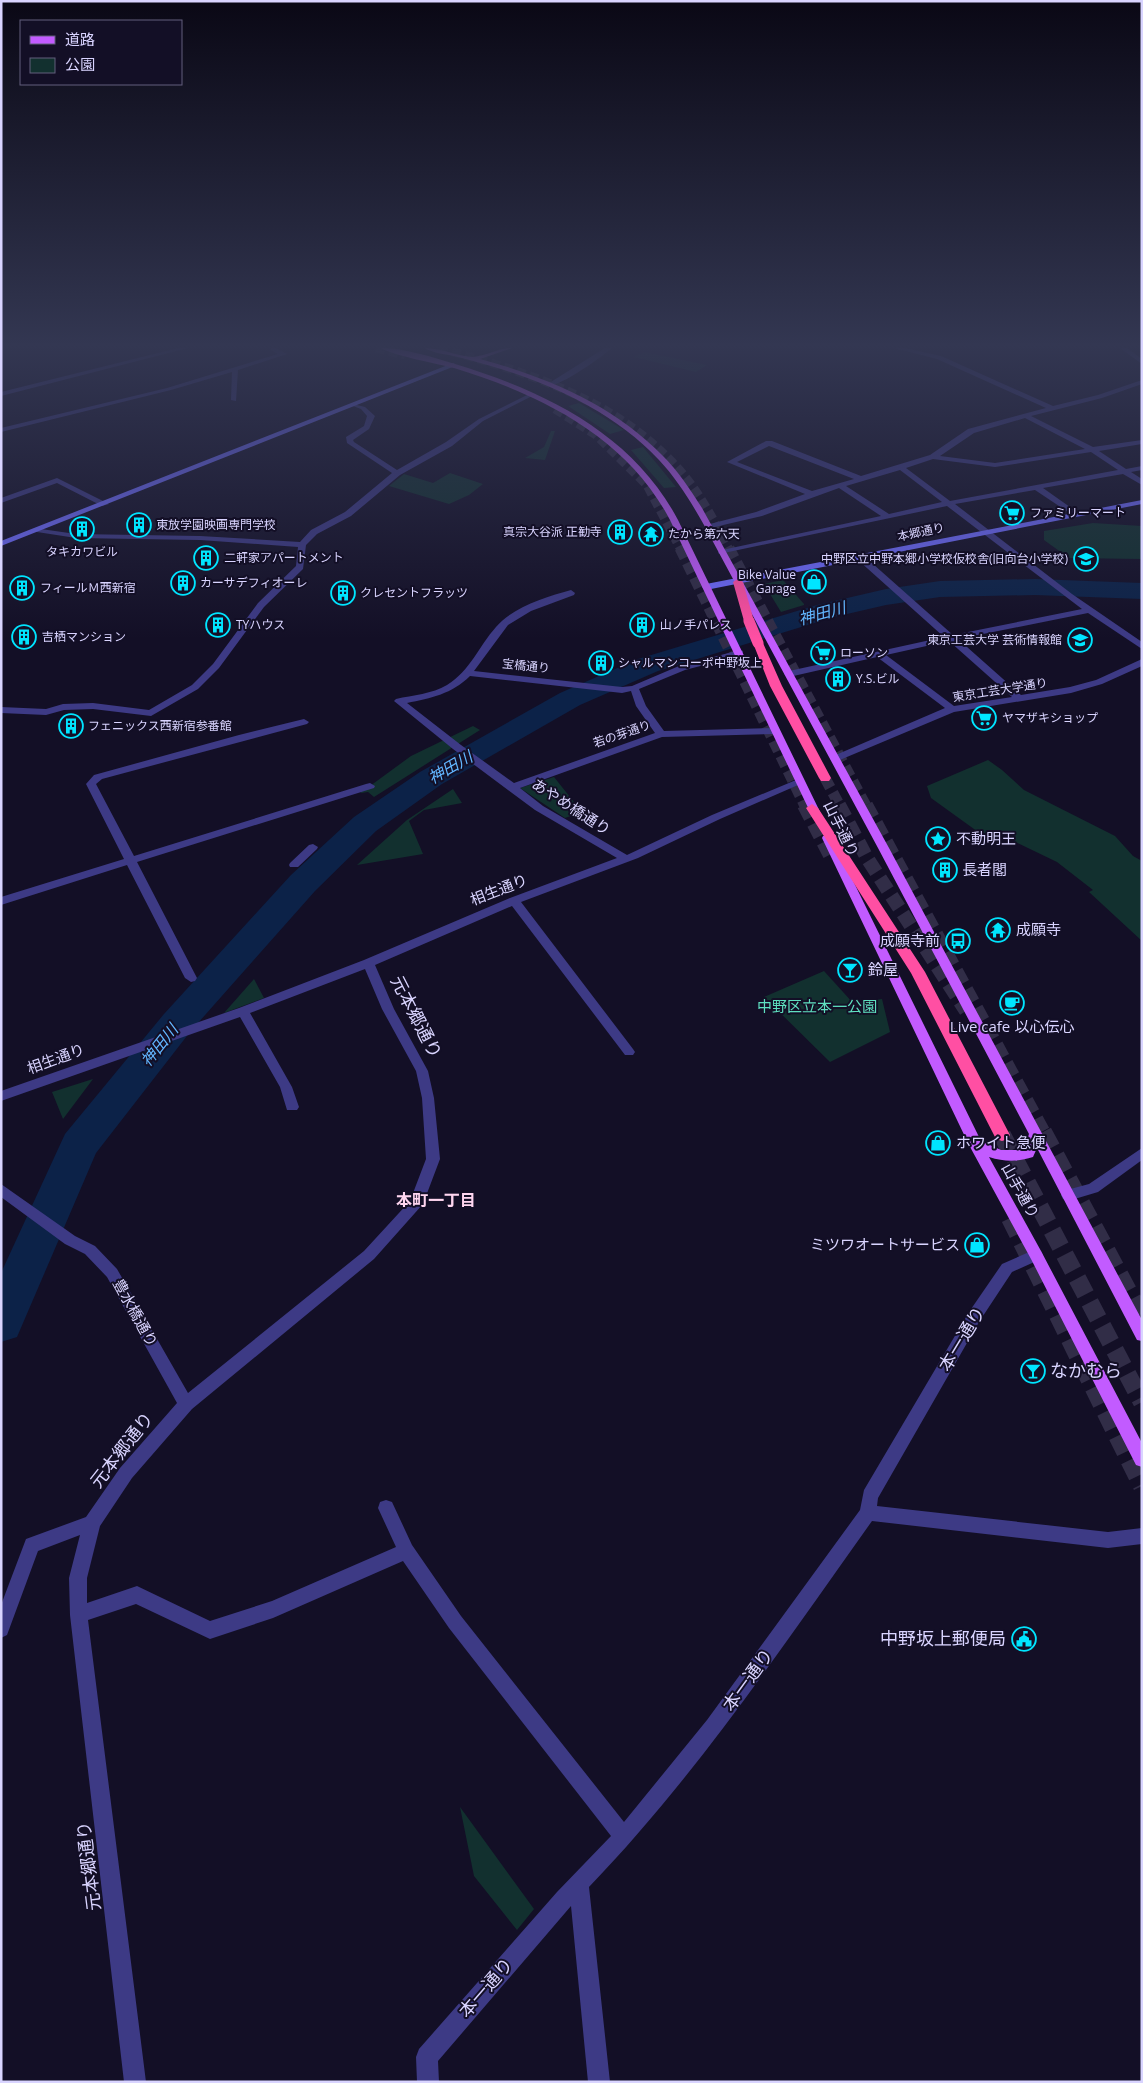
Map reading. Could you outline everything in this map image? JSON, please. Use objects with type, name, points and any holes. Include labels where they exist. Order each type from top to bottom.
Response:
[{"type":"highway","points":[[738,582],[764,641],[776,686],[824,778]]},
{"type":"highway","points":[[812,808],[918,972],[1002,1135]]},
{"type":"main road","points":[[1,544],[252,445]]},
{"type":"main road","name":"山手通り","points":[[613,445],[650,481],[664,502],[728,628],[775,731],[976,1145],[1036,1255],[1142,1460]]},
{"type":"main road","points":[[648,445],[680,481],[709,528],[738,582]]},
{"type":"main road","name":"本郷通り","points":[[706,587],[1142,502]]},
{"type":"main road","name":"山手通り","points":[[764,641],[789,674],[835,758],[1142,1335]]},
{"type":"main road","points":[[976,1145],[994,1155],[1017,1157],[1028,1153],[1036,1134]]},
{"type":"street","points":[[354,445],[397,473]]},
{"type":"street","points":[[1,710],[46,712],[63,707],[93,706],[151,713],[195,687],[216,666],[261,605],[300,567],[302,545],[314,532],[348,514],[397,473],[447,445]]},
{"type":"street","points":[[764,445],[730,462],[812,494]]},
{"type":"street","points":[[783,445],[861,479]]},
{"type":"street","points":[[709,528],[759,514],[812,494],[933,456],[949,445]]},
{"type":"street","points":[[1082,445],[1142,483]]},
{"type":"street","points":[[933,456],[994,465],[1122,445]]},
{"type":"street","points":[[901,467],[1069,596],[1142,646]]},
{"type":"street","points":[[722,552],[950,503],[1142,468]]},
{"type":"street","points":[[1,501],[58,480],[105,504]]},
{"type":"street","points":[[840,485],[888,517]]},
{"type":"street","points":[[1036,487],[1074,514]]},
{"type":"street","points":[[37,530],[76,536],[200,538],[302,545]]},
{"type":"street","points":[[860,558],[1019,698]]},
{"type":"street","points":[[469,673],[504,624],[533,606],[571,593]]},
{"type":"street","points":[[789,674],[1088,610]]},
{"type":"street","name":"宝橋通り","points":[[469,673],[622,690],[634,688],[682,668],[739,651]]},
{"type":"street","points":[[878,654],[952,709]]},
{"type":"street","name":"東京工芸大学通り","points":[[835,758],[952,709],[1062,692],[1099,682],[1142,662]]},
{"type":"street","name":"あやめ橋通り","points":[[469,673],[458,684],[444,691],[399,701],[539,808],[626,859]]},
{"type":"street","points":[[634,688],[641,706],[661,734]]},
{"type":"street","points":[[191,978],[91,784],[98,777],[242,737],[304,722]]},
{"type":"street","name":"若の芽通り","points":[[513,787],[661,734],[775,731]]},
{"type":"street","name":"相生通り","points":[[1,1096],[243,1011],[373,961],[514,900],[588,875],[800,782]]},
{"type":"street","points":[[1,900],[370,786]]},
{"type":"street","points":[[294,865],[313,847]]},
{"type":"street","points":[[514,900],[629,1052]]},
{"type":"street","name":"元本郷通り","points":[[135,2082],[79,1615],[78,1578],[92,1523],[126,1473],[186,1404],[369,1254],[416,1204],[433,1159],[428,1098],[422,1071],[388,1009],[373,961]]},
{"type":"street","points":[[243,1011],[286,1086],[292,1107]]},
{"type":"street","points":[[1068,1195],[1093,1188],[1142,1153]]},
{"type":"street","name":"豊水橋通り","points":[[1,1189],[26,1209],[90,1250],[112,1273],[186,1404]]},
{"type":"street","name":"本一通り","points":[[428,2082],[427,2057],[579,1883],[624,1837],[714,1727],[868,1513],[870,1496],[974,1317],[1007,1268],[1036,1255]]},
{"type":"street","points":[[386,1508],[406,1551],[455,1622],[624,1837]]},
{"type":"street","points":[[868,1513],[1108,1540],[1142,1536]]},
{"type":"street","points":[[1,1629],[32,1545],[92,1523]]},
{"type":"street","points":[[79,1615],[136,1595],[210,1630],[273,1609],[406,1551]]},
{"type":"street","points":[[579,1883],[599,2082]]},
{"type":"green space","points":[[550,445],[545,460],[525,458]]},
{"type":"green space","points":[[643,447],[676,487],[664,488],[631,450]]},
{"type":"green space","points":[[450,473],[483,484],[469,495],[449,504],[389,486],[404,474],[433,483]]},
{"type":"green space","points":[[1093,523],[1142,526],[1142,559],[1069,558],[1044,540],[1044,531]]},
{"type":"green space","points":[[783,580],[804,605],[781,612],[764,584]]},
{"type":"green space","points":[[473,726],[480,730],[374,797],[368,792],[361,793],[360,790],[370,786],[411,756]]},
{"type":"green space","points":[[988,760],[1024,790],[1115,836],[1133,856],[1142,861],[1142,941],[1089,892],[1093,890],[1057,862],[1005,837],[992,842],[931,798],[927,786]]},
{"type":"green space","points":[[554,777],[582,812],[565,818],[520,788]]},
{"type":"green space","points":[[453,789],[462,803],[424,810],[409,821],[423,854],[357,865],[407,820]]},
{"type":"green space","name":"中野区立本一公園","points":[[824,971],[853,1003],[882,999],[890,1032],[830,1062],[764,997]]},
{"type":"green space","points":[[254,979],[264,998],[224,1013]]},
{"type":"green space","points":[[93,1079],[63,1119],[52,1092]]},
{"type":"green space","points":[[460,1807],[534,1909],[517,1930],[474,1876]]},
{"type":"waterway","name":"神田川","points":[[1,1323],[79,1145],[177,1023],[303,883],[365,824],[431,778],[570,699],[648,665],[826,611],[886,597],[940,589],[1035,587],[1142,591]]},
{"type":"tunnel","points":[[606,445],[647,485],[681,549]]},
{"type":"tunnel","points":[[654,445],[671,461],[688,481],[717,526],[729,550]]},
{"type":"tunnel","points":[[729,548],[866,806]]},
{"type":"tunnel","points":[[681,549],[805,806]]},
{"type":"tunnel","points":[[825,778],[840,806]]},
{"type":"tunnel","points":[[804,805],[833,861]]},
{"type":"tunnel","points":[[839,805],[867,858],[966,1011]]},
{"type":"tunnel","points":[[866,805],[1044,1133]]},
{"type":"tunnel","points":[[1043,1132],[1142,1317]]},
{"type":"tunnel","points":[[1002,1135],[1142,1402]]},
{"type":"tunnel","points":[[1010,1218],[1142,1486]]},
{"type":"place","name":"ファミリーマート","points":[[1012,513]]},
{"type":"place","name":"東放学園映画専門学校","points":[[139,525]]},
{"type":"place","name":"タキカワビル","points":[[82,529]]},
{"type":"place","name":"真宗大谷派 正勧寺","points":[[620,532]]},
{"type":"place","name":"たから第六天","points":[[651,534]]},
{"type":"place","name":"二軒家アパートメント","points":[[206,558]]},
{"type":"place","name":"中野区立中野本郷小学校仮校舎(旧向台小学校)","points":[[1086,559]]},
{"type":"place","name":"Bike Value Garage","points":[[814,582]]},
{"type":"place","name":"カーサデフィオーレ","points":[[183,583]]},
{"type":"place","name":"フィールＭ西新宿","points":[[22,588]]},
{"type":"place","name":"クレセントフラッツ","points":[[343,593]]},
{"type":"place","name":"TYハウス","points":[[218,625]]},
{"type":"place","name":"山ノ手パレス","points":[[642,625]]},
{"type":"place","name":"吉栖マンション","points":[[24,637]]},
{"type":"place","name":"東京工芸大学 芸術情報館","points":[[1080,640]]},
{"type":"place","name":"ローソン","points":[[823,653]]},
{"type":"place","name":"シャルマンコーポ中野坂上","points":[[601,663]]},
{"type":"place","name":"Y.S.ビル","points":[[838,679]]},
{"type":"place","name":"ヤマザキショップ","points":[[984,718]]},
{"type":"place","name":"フェニックス西新宿参番館","points":[[71,726]]},
{"type":"place","name":"不動明王","points":[[938,839]]},
{"type":"place","name":"長者閣","points":[[945,870]]},
{"type":"place","name":"成願寺","points":[[998,930]]},
{"type":"place","name":"成願寺前","points":[[958,941]]},
{"type":"place","name":"鈴屋","points":[[850,970]]},
{"type":"place","name":"Live cafe 以心伝心","points":[[1012,1003]]},
{"type":"place","name":"ホワイト急便","points":[[938,1143]]},
{"type":"place","name":"ミツワオートサービス","points":[[977,1245]]},
{"type":"place","name":"なかむら","points":[[1033,1371]]},
{"type":"place","name":"中野坂上郵便局","points":[[1024,1639]]},
{"type":"district","name":"本町一丁目","points":[[436,1200]]}]
